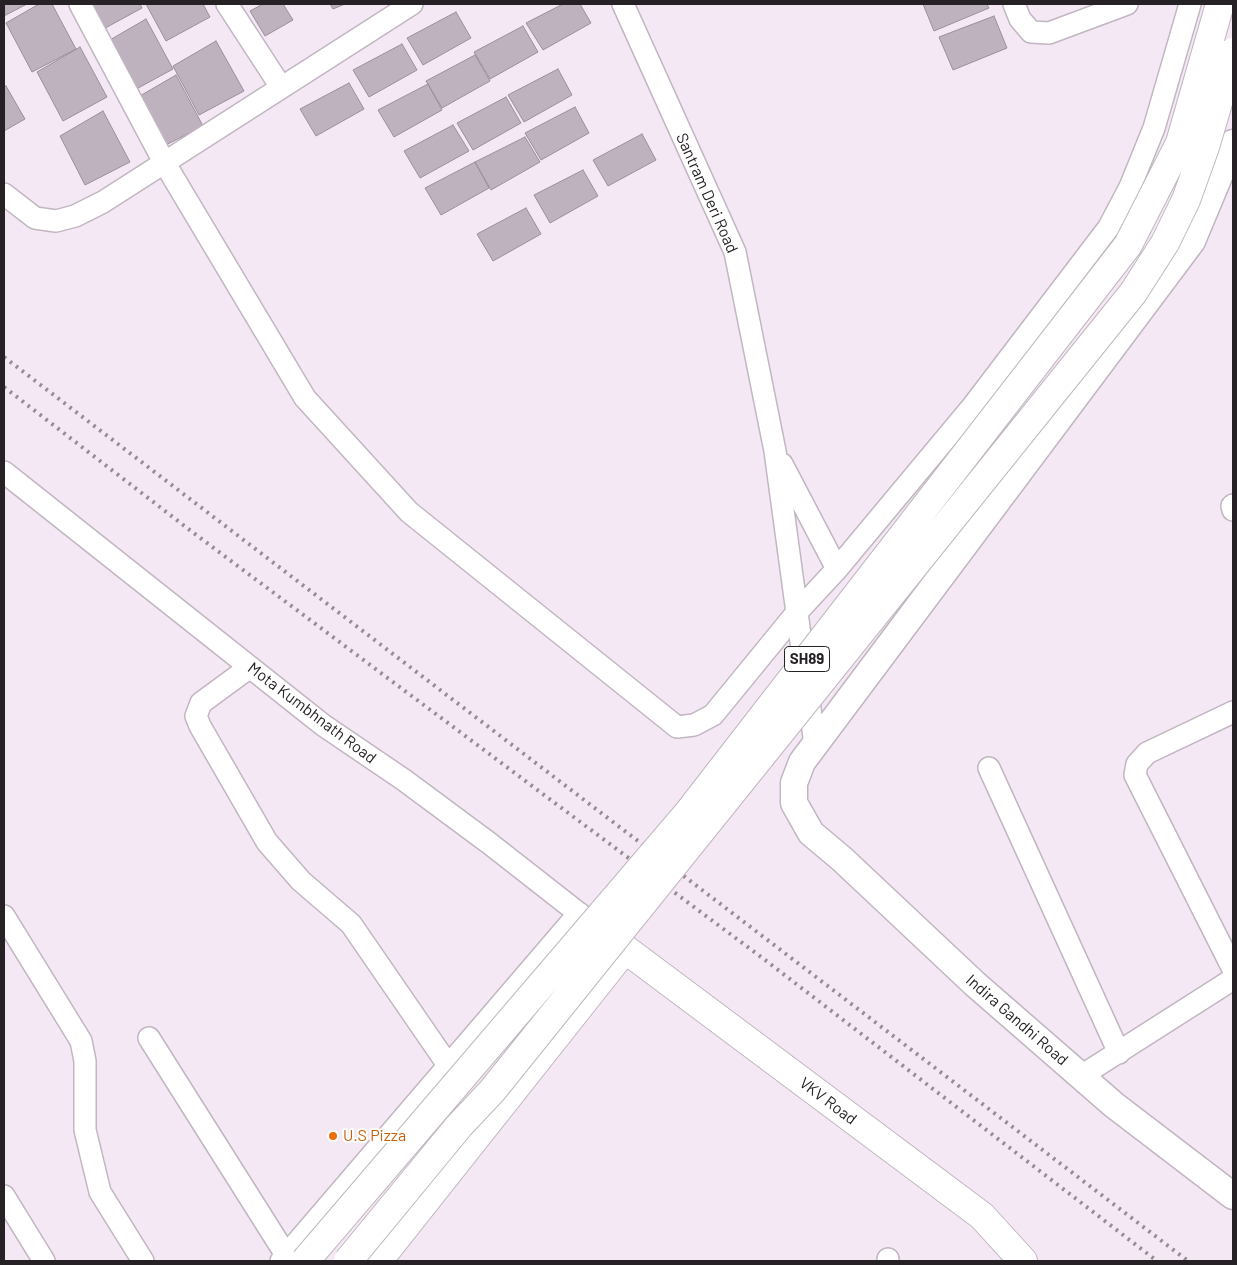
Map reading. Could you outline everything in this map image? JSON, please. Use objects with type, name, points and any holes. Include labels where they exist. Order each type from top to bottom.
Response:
[{"type":"main road","name":"SH89","points":[[291,1259],[688,813],[1128,245],[1180,142],[1220,4]]},
{"type":"main road","name":"SH89","points":[[348,1261],[459,1126],[492,1091],[1133,293],[1165,243],[1186,200],[1205,147],[1233,52]]},
{"type":"main road","points":[[378,1261],[625,949]]},
{"type":"main road","name":"VKV Road","points":[[625,949],[982,1216],[1023,1261]]},
{"type":"street","points":[[80,4],[164,162],[305,398],[409,512],[677,727],[694,725],[713,714],[972,407],[1109,227],[1130,187],[1154,128],[1190,4]]},
{"type":"street","points":[[227,4],[281,87]]},
{"type":"street","name":"Santram Deri Road","points":[[623,4],[735,252],[775,450],[816,744]]},
{"type":"street","points":[[1014,4],[1020,19],[1031,32],[1049,33],[1126,4]]},
{"type":"street","points":[[4,194],[35,218],[56,221],[75,216],[103,202],[405,5]]},
{"type":"street","points":[[816,744],[1192,241],[1232,150]]},
{"type":"street","name":"Santram Deri Road","points":[[775,450],[837,569]]},
{"type":"street","name":"Mota Kumbhnath Road","points":[[4,472],[323,726],[420,791],[625,949]]},
{"type":"street","points":[[1233,505],[1233,510]]},
{"type":"street","points":[[250,667],[201,703],[196,716],[200,726],[267,842],[301,881],[351,924],[448,1065]]},
{"type":"street","points":[[1233,712],[1147,753],[1137,764],[1135,775],[1233,969]]},
{"type":"street","name":"Indira Gandhi Road","points":[[816,744],[802,762],[794,783],[794,803],[811,833],[842,859],[975,984],[1114,1105],[1233,1196]]},
{"type":"street","points":[[989,768],[1119,1053]]},
{"type":"street","points":[[148,1038],[291,1259],[448,1065],[578,913]]},
{"type":"street","points":[[4,916],[81,1041],[85,1061],[85,1130],[100,1192],[142,1261]]},
{"type":"street","points":[[1081,1076],[1233,979]]},
{"type":"street","points":[[4,1196],[44,1261]]},
{"type":"building","points":[[4,4],[27,4],[4,16]]},
{"type":"building","points":[[39,4],[52,4],[76,49],[32,72],[6,23]]},
{"type":"building","points":[[83,4],[140,4],[142,8],[98,32]]},
{"type":"building","points":[[146,4],[203,4],[210,17],[166,41]]},
{"type":"building","points":[[263,4],[283,4],[293,20],[265,36],[250,11]]},
{"type":"building","points":[[330,4],[345,4],[333,9]]},
{"type":"building","points":[[563,4],[580,4],[591,23],[543,50],[526,23]]},
{"type":"building","points":[[923,4],[987,4],[989,8],[934,31]]},
{"type":"building","points":[[456,12],[471,38],[423,65],[407,38]]},
{"type":"building","points":[[994,16],[1007,48],[953,70],[939,37]]},
{"type":"building","points":[[146,19],[173,69],[129,93],[103,44]]},
{"type":"building","points":[[523,26],[538,52],[490,79],[474,52]]},
{"type":"building","points":[[216,41],[244,91],[199,115],[173,66]]},
{"type":"building","points":[[402,44],[417,70],[369,97],[353,70]]},
{"type":"building","points":[[80,47],[107,97],[63,121],[37,72]]},
{"type":"building","points":[[475,55],[490,81],[442,108],[426,81]]},
{"type":"building","points":[[558,69],[572,95],[524,122],[508,95]]},
{"type":"building","points":[[176,75],[203,126],[158,149],[133,100]]},
{"type":"building","points":[[349,83],[364,109],[316,136],[300,109]]},
{"type":"building","points":[[428,84],[442,110],[394,137],[378,110]]},
{"type":"building","points":[[6,86],[25,119],[4,131],[4,87]]},
{"type":"building","points":[[506,97],[521,123],[473,150],[457,123]]},
{"type":"building","points":[[575,107],[589,133],[541,160],[525,133]]},
{"type":"building","points":[[103,111],[130,162],[85,185],[60,136]]},
{"type":"building","points":[[453,125],[469,151],[420,178],[404,151]]},
{"type":"building","points":[[642,134],[656,160],[608,186],[593,160]]},
{"type":"building","points":[[525,137],[540,162],[491,190],[475,162]]},
{"type":"building","points":[[475,162],[489,188],[441,215],[425,188]]},
{"type":"building","points":[[583,170],[598,196],[550,223],[534,195]]},
{"type":"building","points":[[526,208],[541,234],[493,261],[477,234]]},
{"type":"railway","points":[[4,357],[1188,1261]]},
{"type":"railway","points":[[4,387],[191,531],[769,963],[1157,1261]]},
{"type":"place","name":"U.S Pizza","points":[[333,1136]]}]
